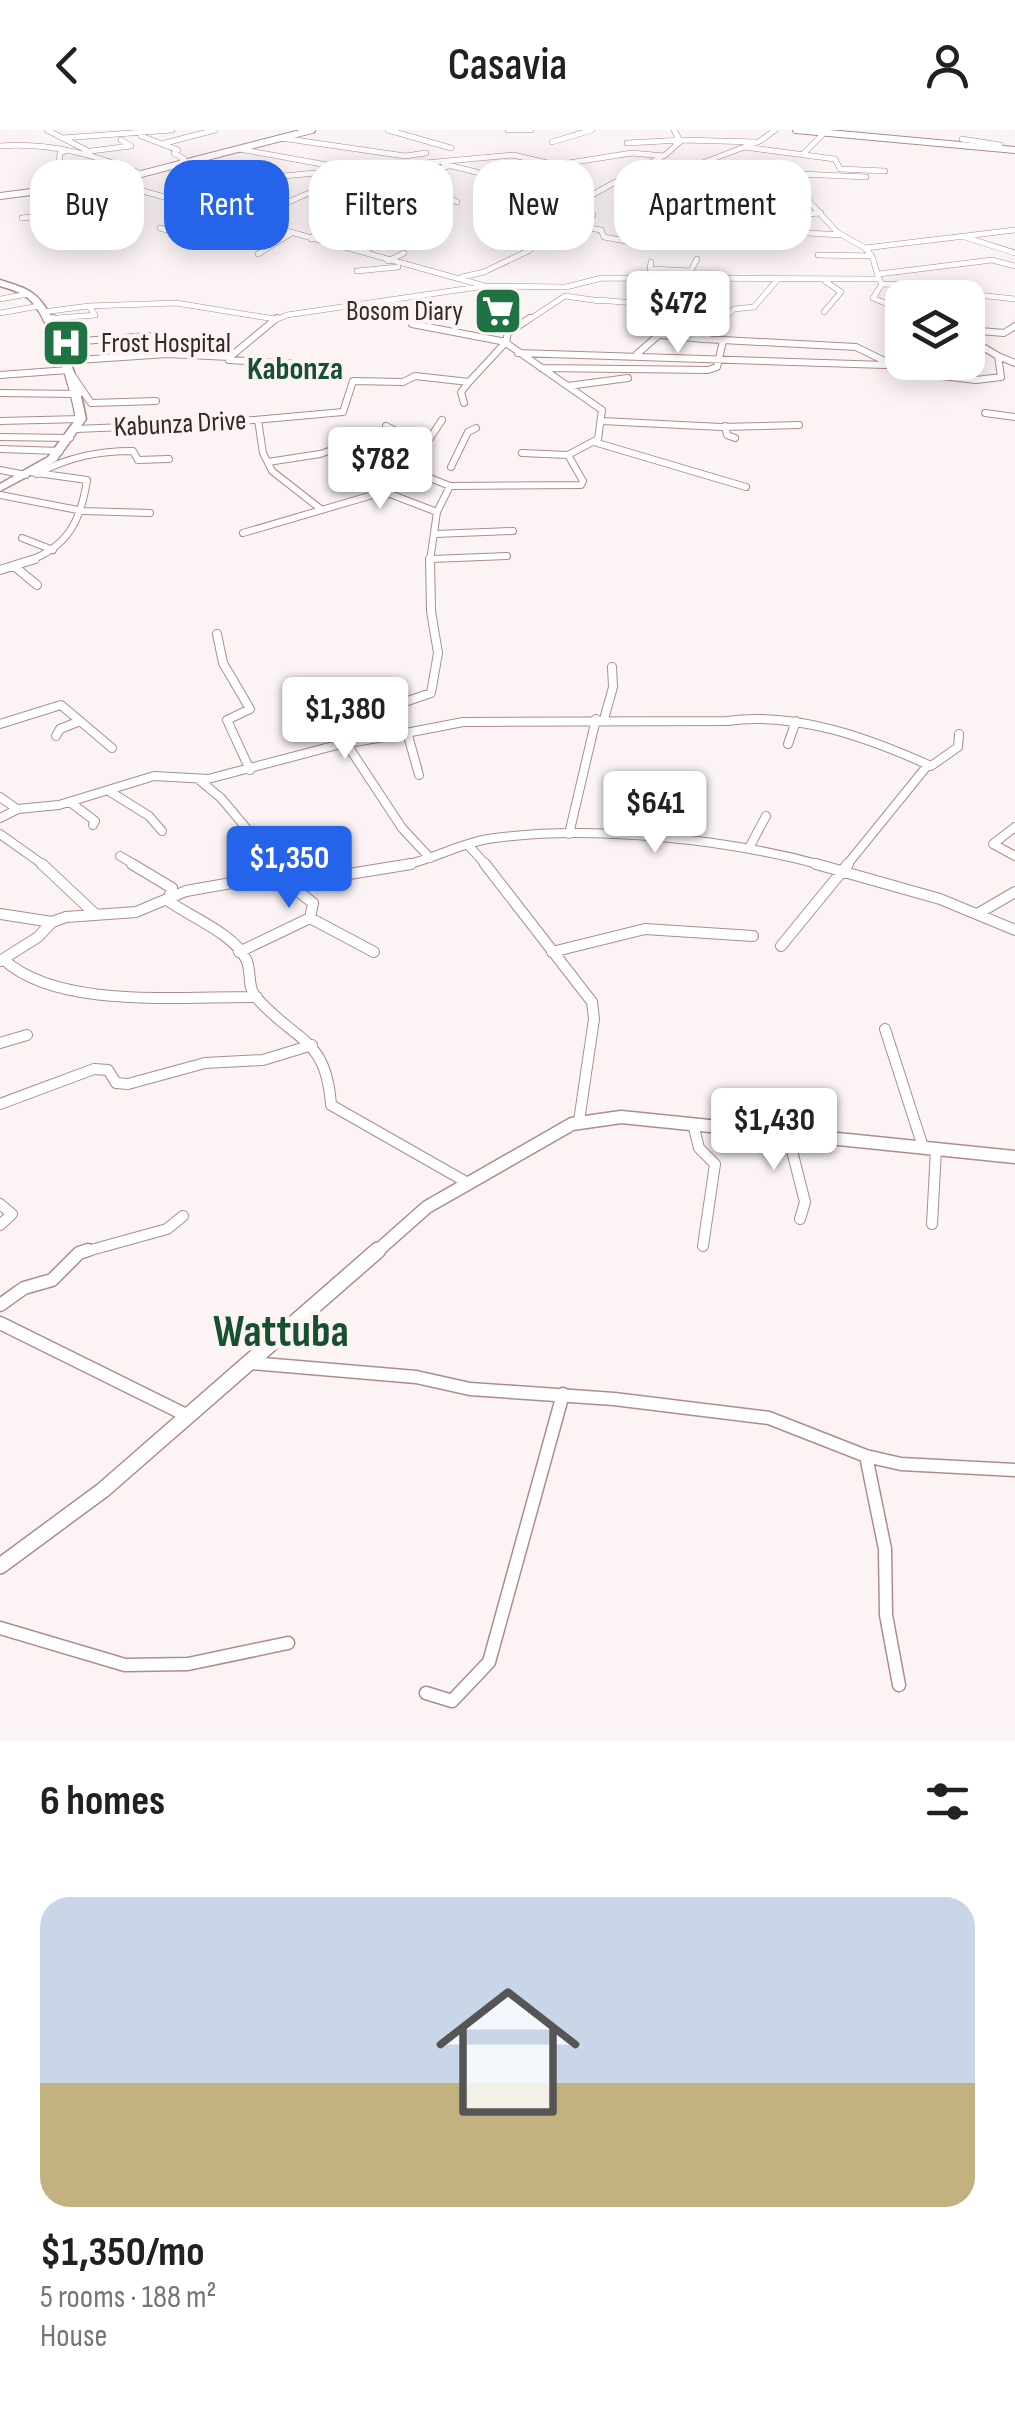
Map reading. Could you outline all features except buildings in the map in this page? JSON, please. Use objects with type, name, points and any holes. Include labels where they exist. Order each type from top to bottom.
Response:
[{"type":"main road","points":[[0,282],[28,294],[43,312],[78,394],[75,429],[60,451],[31,474],[0,491]]},
{"type":"street","points":[[48,130],[107,160]]},
{"type":"street","points":[[62,138],[172,130]]},
{"type":"street","points":[[163,144],[215,130]]},
{"type":"street","points":[[298,130],[309,131]]},
{"type":"street","points":[[388,130],[451,148]]},
{"type":"street","points":[[508,130],[531,130]]},
{"type":"street","points":[[552,142],[592,130]]},
{"type":"street","points":[[674,130],[678,137],[674,141]]},
{"type":"street","points":[[715,160],[775,130]]},
{"type":"street","points":[[796,130],[1015,150]]},
{"type":"street","points":[[196,160],[309,131]]},
{"type":"street","points":[[915,142],[918,131]]},
{"type":"street","points":[[802,155],[824,133]]},
{"type":"street","points":[[140,135],[178,150],[174,153],[184,160]]},
{"type":"street","points":[[282,138],[406,156],[426,153]]},
{"type":"street","points":[[88,151],[131,146],[120,140]]},
{"type":"street","points":[[594,193],[662,156],[682,140]]},
{"type":"street","points":[[962,140],[1000,145]]},
{"type":"street","points":[[627,143],[756,142]]},
{"type":"street","points":[[0,146],[34,144],[95,155]]},
{"type":"street","points":[[744,147],[835,159],[838,168],[884,170]]},
{"type":"street","points":[[239,149],[309,162]]},
{"type":"street","points":[[59,160],[60,154],[66,151]]},
{"type":"street","points":[[453,161],[515,155],[556,166],[628,154],[662,156]]},
{"type":"street","points":[[289,172],[306,161]]},
{"type":"street","points":[[811,174],[866,177]]},
{"type":"street","points":[[0,196],[30,193]]},
{"type":"street","points":[[453,201],[457,202]]},
{"type":"street","points":[[811,204],[842,235],[872,256],[880,279],[874,298],[885,303]]},
{"type":"street","points":[[811,214],[821,213]]},
{"type":"street","points":[[22,218],[30,217]]},
{"type":"street","points":[[160,228],[164,229]]},
{"type":"street","points":[[865,248],[1015,230]]},
{"type":"street","points":[[811,233],[842,235]]},
{"type":"street","points":[[258,254],[290,234],[309,239]]},
{"type":"street","points":[[960,236],[1015,253]]},
{"type":"street","points":[[352,250],[485,286],[511,312],[506,342],[461,392],[464,403]]},
{"type":"street","points":[[359,252],[364,250]]},
{"type":"street","points":[[459,278],[484,272],[530,250]]},
{"type":"street","points":[[388,260],[404,254]]},
{"type":"street","points":[[818,255],[872,256]]},
{"type":"street","points":[[686,278],[697,259]]},
{"type":"street","points":[[880,279],[992,260],[1015,266]]},
{"type":"street","points":[[651,262],[650,270],[691,271]]},
{"type":"street","points":[[357,272],[406,265]]},
{"type":"street","points":[[0,314],[95,315],[89,306],[176,303],[274,319],[485,286],[566,286],[602,278],[880,279],[969,286],[978,295],[1015,298]]},
{"type":"street","points":[[704,339],[734,309],[751,309],[778,279]]},
{"type":"street","points":[[823,279],[841,291],[824,312]]},
{"type":"street","points":[[0,299],[28,294]]},
{"type":"street","points":[[508,333],[566,296],[647,304]]},
{"type":"street","points":[[590,311],[598,300]]},
{"type":"street","points":[[637,354],[695,304]]},
{"type":"street","points":[[224,358],[238,354],[274,319]]},
{"type":"street","points":[[412,324],[506,342],[538,368],[598,406],[602,421],[594,442],[568,455],[522,453]]},
{"type":"street","points":[[985,334],[1002,333],[1015,326]]},
{"type":"street","points":[[985,380],[1002,376],[995,353],[1002,333]]},
{"type":"street","points":[[662,335],[723,342],[853,347],[885,363]]},
{"type":"street","points":[[56,344],[149,336]]},
{"type":"street","points":[[538,368],[708,370],[717,367],[723,342]]},
{"type":"street","points":[[985,346],[1015,363]]},
{"type":"street","points":[[518,353],[885,365]]},
{"type":"street","points":[[0,375],[168,354],[295,363],[304,366],[306,378]]},
{"type":"street","points":[[67,367],[91,403],[156,401]]},
{"type":"street","name":"Kabunza Drive","points":[[75,429],[343,412],[355,380],[402,382],[415,376],[468,382]]},
{"type":"street","points":[[566,386],[628,378]]},
{"type":"street","points":[[0,392],[78,394]]},
{"type":"street","points":[[985,413],[1015,417]]},
{"type":"street","points":[[258,420],[263,430],[263,455],[279,480],[322,510]]},
{"type":"street","points":[[404,468],[416,460],[442,420]]},
{"type":"street","points":[[0,421],[75,429]]},
{"type":"street","points":[[602,421],[799,425]]},
{"type":"street","points":[[386,426],[426,444]]},
{"type":"street","points":[[725,426],[727,436],[734,438]]},
{"type":"street","points":[[452,467],[468,432],[476,428]]},
{"type":"street","points":[[0,437],[75,429]]},
{"type":"street","points":[[594,442],[643,460],[692,468],[746,487]]},
{"type":"street","points":[[268,462],[346,446],[450,486],[542,489],[582,485],[580,472],[568,455]]},
{"type":"street","points":[[0,449],[60,451]]},
{"type":"street","points":[[31,474],[67,457],[94,452],[133,452],[138,460],[169,458]]},
{"type":"street","points":[[0,470],[88,480],[83,511],[68,541],[0,570]]},
{"type":"street","points":[[419,776],[396,704],[429,696],[434,680],[438,653],[431,611],[431,559],[437,512],[450,486]]},
{"type":"street","points":[[0,491],[83,511],[150,513]]},
{"type":"street","points":[[243,534],[386,493],[437,512]]},
{"type":"street","points":[[435,534],[513,532]]},
{"type":"street","points":[[22,538],[53,550]]},
{"type":"street","points":[[431,559],[508,556]]},
{"type":"street","points":[[14,566],[37,585]]},
{"type":"street","points":[[217,634],[223,663],[250,708],[227,720],[239,734],[240,753],[250,770]]},
{"type":"street","points":[[569,834],[568,818],[583,778],[589,733],[600,719],[612,687],[612,667]]},
{"type":"street","points":[[0,724],[54,705],[66,707],[112,748]]},
{"type":"street","points":[[0,818],[17,810],[70,802],[154,776],[198,779],[250,770],[346,743],[452,723],[727,720],[760,716],[796,721],[893,749],[927,766],[958,747],[959,734]]},
{"type":"street","points":[[788,744],[796,721]]},
{"type":"street","points":[[56,736],[60,729],[80,722]]},
{"type":"street","points":[[346,743],[402,828],[430,858]]},
{"type":"street","points":[[781,946],[927,766]]},
{"type":"street","points":[[198,779],[221,798],[265,848],[279,867],[276,876]]},
{"type":"street","points":[[108,791],[149,816],[162,831]]},
{"type":"street","points":[[0,797],[17,810]]},
{"type":"street","points":[[70,802],[95,821],[93,824]]},
{"type":"street","points":[[749,848],[766,816]]},
{"type":"street","points":[[1015,827],[992,844],[1015,856]]},
{"type":"street","points":[[0,834],[38,860],[94,913]]},
{"type":"street","points":[[0,914],[52,922],[94,913],[136,912],[197,888],[276,876],[306,881],[430,858],[500,836],[569,834],[659,837],[749,848],[847,870],[979,913],[1015,930]]},
{"type":"street","points":[[468,845],[505,886],[585,990],[594,1008],[579,1121]]},
{"type":"street","points":[[120,856],[172,888],[167,899]]},
{"type":"street","points":[[276,876],[313,903],[310,918]]},
{"type":"street","points":[[979,913],[1015,892]]},
{"type":"street","points":[[167,899],[197,922],[218,929],[240,952],[248,963],[249,988],[271,1014],[312,1044],[329,1075],[332,1105],[468,1183]]},
{"type":"street","points":[[240,952],[310,918]]},
{"type":"street","points":[[310,918],[374,952]]},
{"type":"street","points":[[52,922],[2,961],[23,977],[77,994],[257,997]]},
{"type":"street","points":[[552,952],[645,928],[753,936]]},
{"type":"street","points":[[885,1029],[930,1148],[932,1224]]},
{"type":"street","points":[[0,1043],[26,1034]]},
{"type":"street","points":[[0,1104],[94,1070],[108,1070],[116,1083],[128,1084],[204,1063],[263,1060],[312,1044]]},
{"type":"street","points":[[0,1566],[103,1490],[427,1207],[579,1121],[602,1117],[693,1124],[1015,1157]]},
{"type":"street","points":[[693,1124],[699,1148],[715,1164],[703,1246]]},
{"type":"street","points":[[788,1135],[804,1202],[800,1219]]},
{"type":"street","points":[[0,1204],[12,1213],[0,1225]]},
{"type":"street","points":[[0,1304],[24,1288],[52,1280],[80,1252],[168,1229],[183,1216]]},
{"type":"street","points":[[0,1323],[188,1416]]},
{"type":"street","points":[[248,1363],[416,1377],[482,1391],[563,1394],[769,1418],[866,1456],[925,1468],[1015,1470]]},
{"type":"street","points":[[426,1693],[452,1701],[488,1662],[563,1394]]},
{"type":"street","points":[[866,1456],[885,1549],[886,1615],[899,1685]]},
{"type":"street","points":[[0,1628],[125,1665],[188,1664],[288,1643]]},
{"type":"place","name":"Bosom Diary","points":[[498,311]]},
{"type":"place","name":"Frost Hospital","points":[[66,343]]},
{"type":"district","name":"Kabonza","points":[[295,369]]},
{"type":"district","name":"Wattuba","points":[[281,1332]]}]
